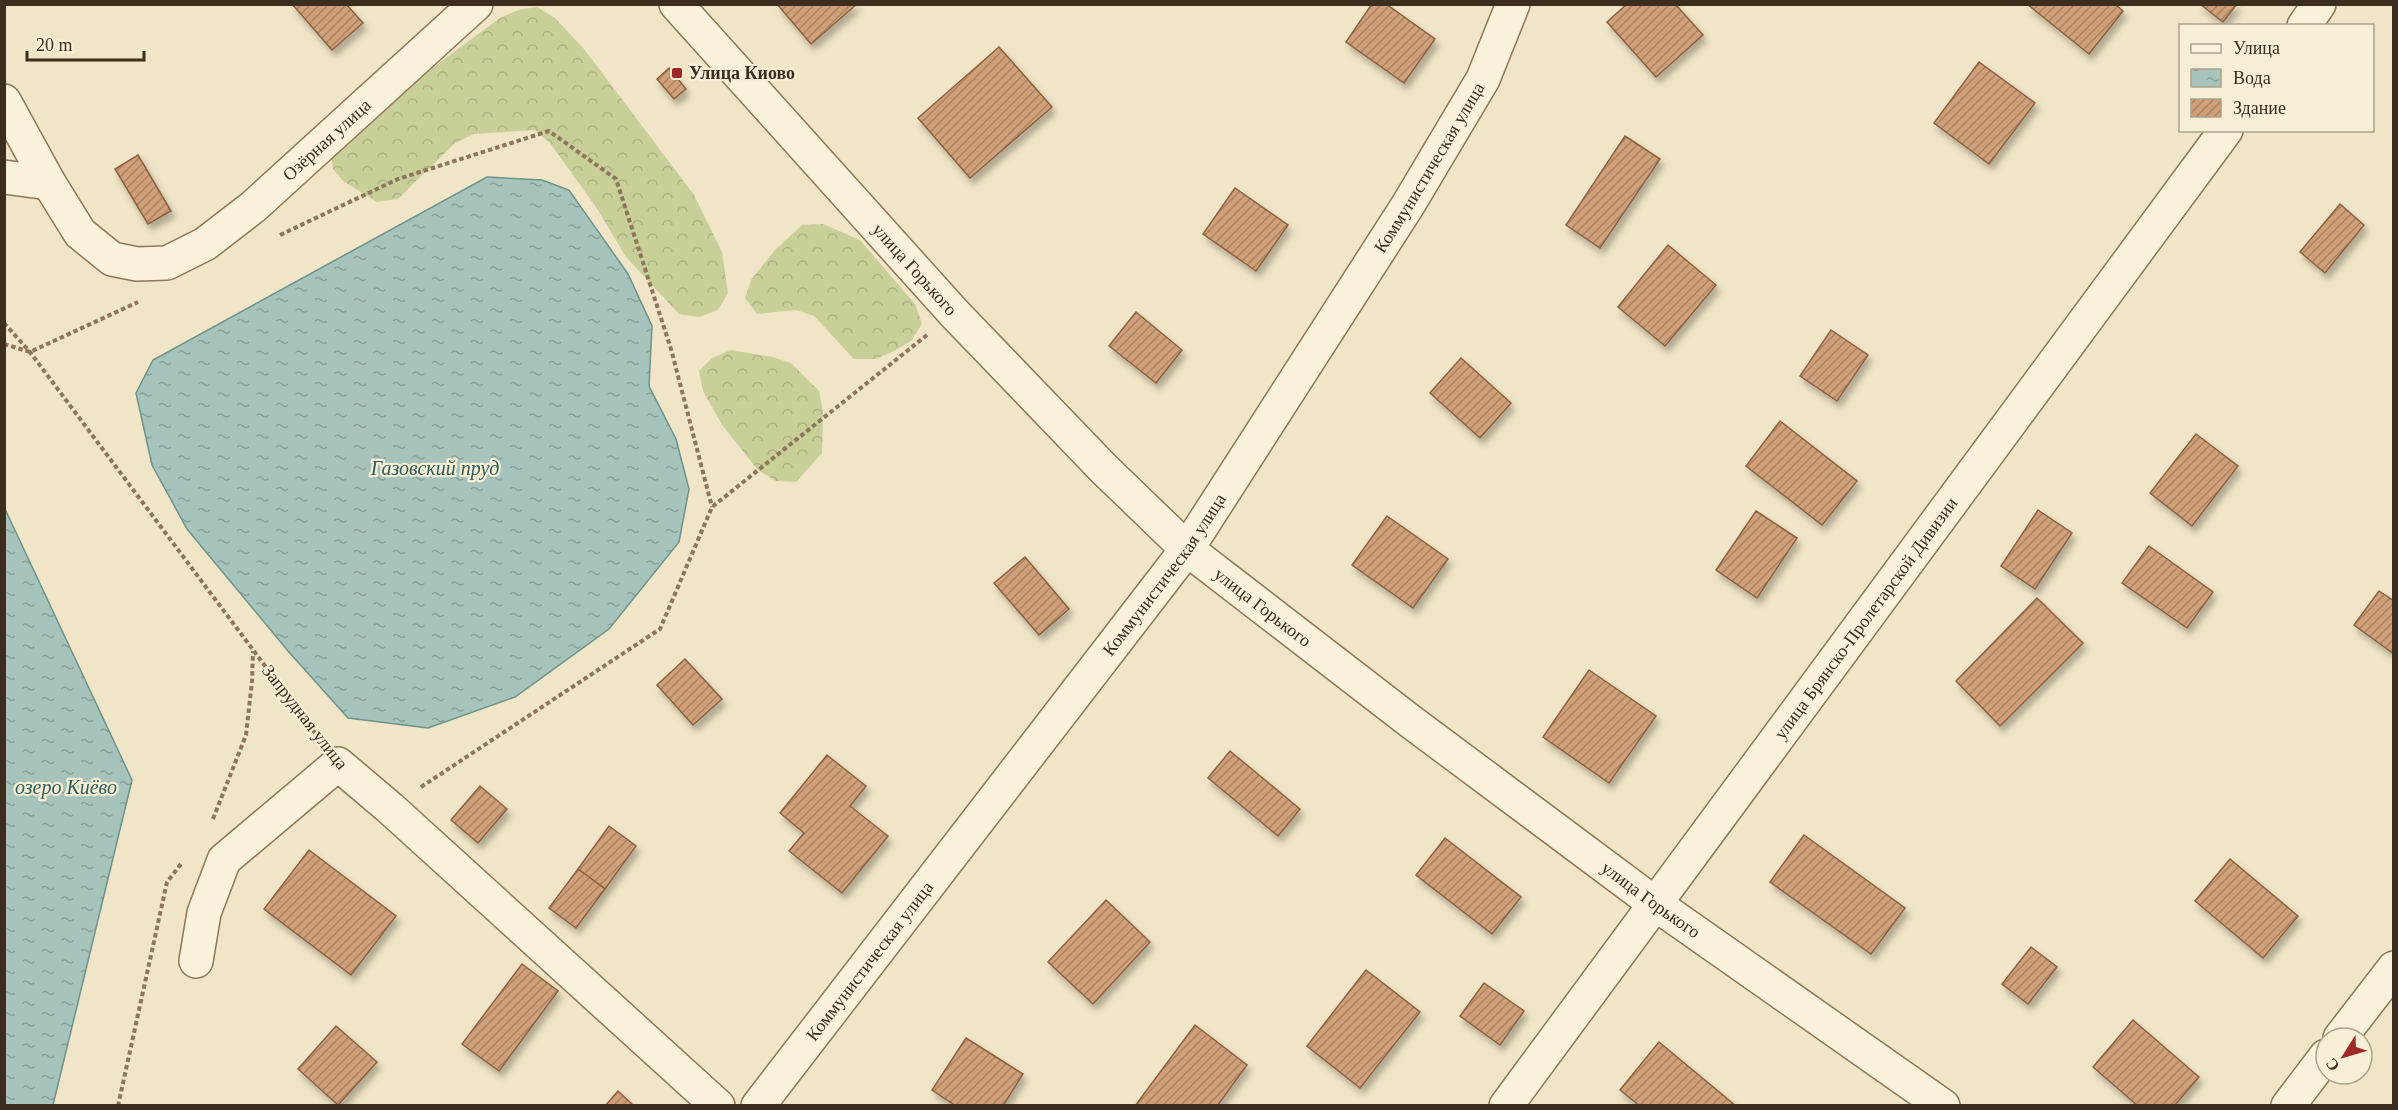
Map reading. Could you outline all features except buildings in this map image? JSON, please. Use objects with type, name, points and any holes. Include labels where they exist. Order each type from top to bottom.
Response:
[{"type":"street","name":"Озёрная улица","points":[[49,183],[80,233],[112,259],[137,264],[167,263],[205,244],[253,207],[476,4]]},
{"type":"street","name":"улица Горького","points":[[676,4],[954,313],[1104,469],[1187,549],[1410,721],[1654,903],[1943,1106]]},
{"type":"street","name":"Коммунистическая улица","points":[[758,1106],[1187,549],[1408,205],[1483,79],[1513,4]]},
{"type":"street","points":[[2305,24],[2319,4]]},
{"type":"street","points":[[4,101],[49,183]]},
{"type":"street","name":"улица Брянско-Пролетарской Дивизии","points":[[1506,1106],[2225,132]]},
{"type":"street","points":[[4,177],[49,183]]},
{"type":"street","points":[[196,961],[204,913],[224,860],[338,764]]},
{"type":"street","name":"Запрудная улица","points":[[338,764],[390,808],[718,1106]]},
{"type":"street","points":[[2349,1026],[2394,968]]},
{"type":"street","points":[[2288,1106],[2314,1072]]},
{"type":"path","points":[[279,235],[398,179],[549,131],[616,179],[671,349],[712,507]]},
{"type":"path","points":[[4,344],[30,352],[138,302]]},
{"type":"path","points":[[390,808],[660,629],[712,507],[954,313]]},
{"type":"path","name":"Запрудная улица","points":[[4,323],[30,352],[338,764]]},
{"type":"green space","points":[[537,7],[555,18],[584,49],[694,195],[722,252],[728,293],[718,310],[699,317],[679,314],[626,257],[596,207],[550,143],[535,130],[474,134],[455,143],[398,199],[377,202],[343,181],[333,169],[331,156],[362,130],[389,100],[500,18],[518,10]]},
{"type":"green space","points":[[823,224],[860,240],[915,304],[922,324],[911,341],[876,359],[854,359],[814,316],[796,310],[757,314],[745,298],[751,280],[774,251],[802,225]]},
{"type":"green space","points":[[731,350],[772,357],[791,363],[819,391],[823,411],[822,453],[796,482],[776,481],[758,470],[722,425],[703,391],[699,371],[712,358]]},
{"type":"water","name":"Газовский пруд","points":[[487,177],[542,180],[569,190],[628,274],[652,326],[649,386],[676,439],[689,489],[679,542],[609,629],[515,697],[428,728],[348,718],[288,651],[187,529],[152,465],[136,393],[153,360]]},
{"type":"water","name":"озеро Киёво","points":[[5,509],[132,780],[53,1105],[5,1105]]},
{"type":"place","name":"Улица Киово","points":[[677,73]]}]
